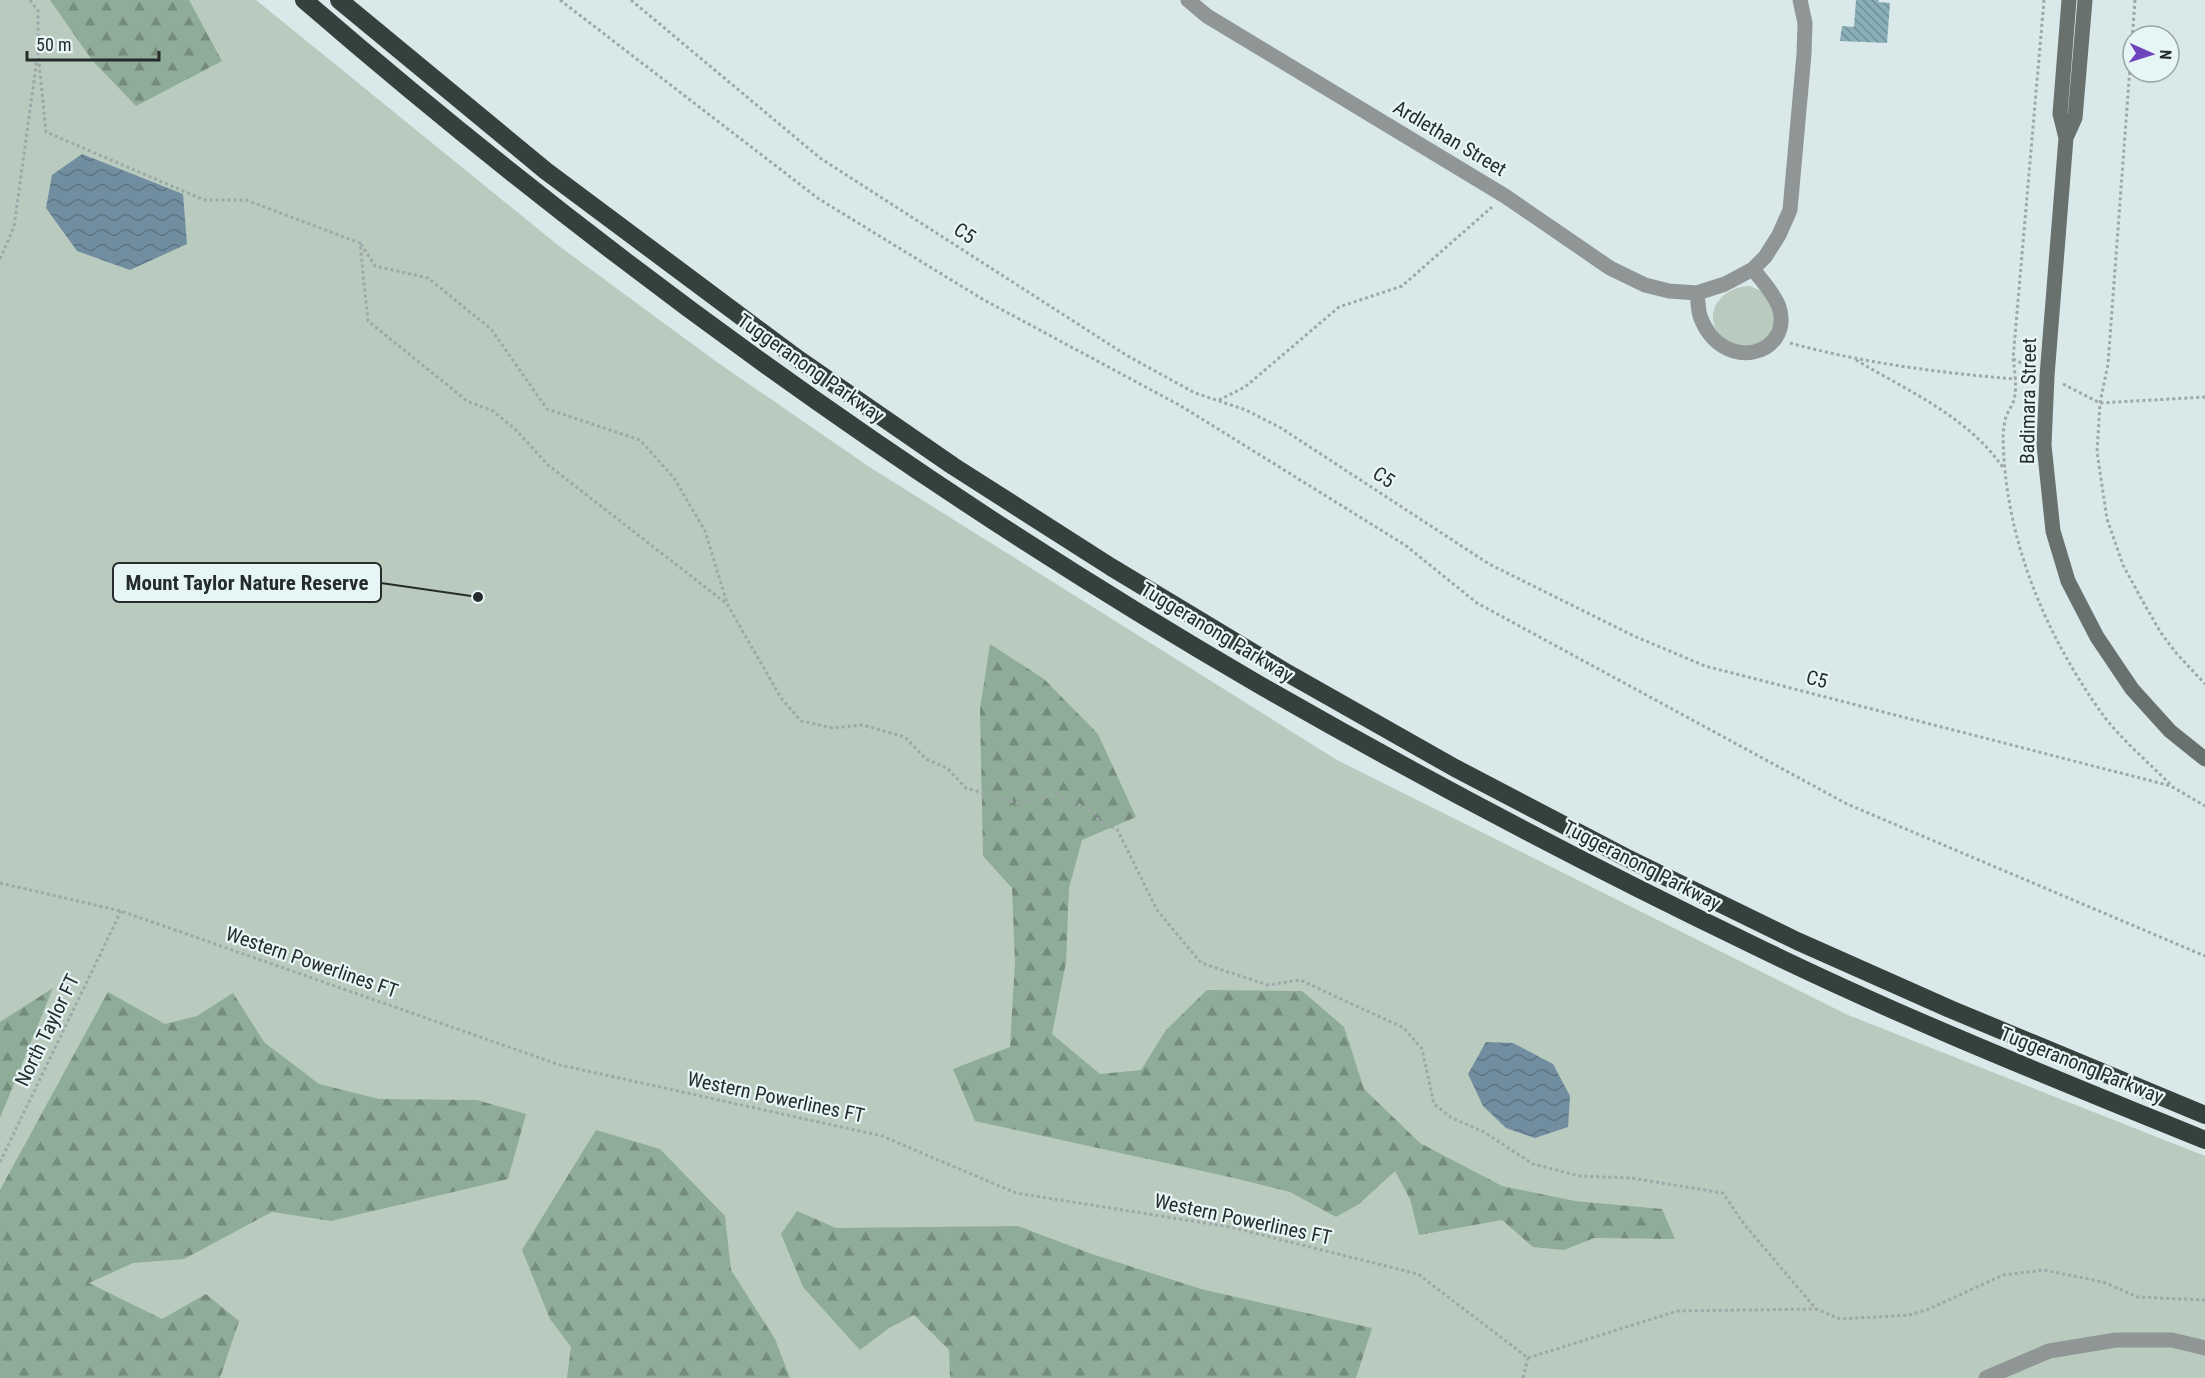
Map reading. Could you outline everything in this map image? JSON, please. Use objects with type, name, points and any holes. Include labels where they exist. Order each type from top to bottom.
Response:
[{"type":"highway","name":"Tuggeranong Parkway","points":[[304,0],[377,63],[520,179],[744,348],[843,419],[979,511],[1256,682],[1429,780],[1604,872],[1758,948],[1912,1019],[2205,1140]]},
{"type":"highway","name":"Tuggeranong Parkway","points":[[339,0],[555,178],[798,359],[972,479],[1111,567],[1282,670],[1455,768],[1625,857],[1797,941],[1950,1010],[2205,1115]]},
{"type":"main road","name":"Badimara Street","points":[[2069,0],[2060,114],[2066,138],[2047,376],[2044,445],[2053,531],[2068,581],[2103,646],[2132,689],[2170,731],[2205,759]]},
{"type":"main road","name":"Badimara Street","points":[[2066,138],[2075,118],[2085,0]]},
{"type":"street","name":"Ardlethan Street","points":[[1188,0],[1207,16],[1505,196],[1610,268],[1645,285],[1668,291],[1697,293],[1725,284],[1753,269],[1765,257],[1779,235],[1790,210],[1804,54],[1805,23],[1800,0]]},
{"type":"street","points":[[1697,293],[1700,314],[1709,333],[1728,350],[1752,353],[1764,348],[1774,339],[1780,323],[1778,304],[1753,269]]},
{"type":"street","points":[[1986,1378],[2049,1351],[2116,1340],[2172,1340],[2205,1348]]},
{"type":"path","points":[[30,0],[38,10],[38,52],[46,132],[204,200],[246,200],[360,243],[375,266],[428,279],[491,329],[547,409],[640,440],[674,478],[705,531],[727,604],[782,698],[801,721],[833,728],[863,725],[905,737],[926,759],[947,768],[966,788],[1019,804],[1056,794],[1095,813],[1100,822],[1117,829],[1157,910],[1201,963],[1268,985],[1300,980],[1404,1028],[1422,1049],[1434,1104],[1452,1118],[1484,1132],[1533,1164],[1579,1176],[1632,1178],[1723,1193],[1744,1224],[1816,1309]]},
{"type":"path","points":[[560,0],[819,199],[984,300],[1181,406],[1405,545],[1477,603],[1846,804],[2205,956]]},
{"type":"path","name":"C5","points":[[631,0],[820,158],[1126,355],[1195,393],[1246,410],[1281,428],[1489,564],[1634,636],[1705,666],[2171,786],[2205,806]]},
{"type":"path","points":[[2013,359],[2044,0]]},
{"type":"path","points":[[2135,0],[2108,364],[2100,403],[2097,452],[2107,519],[2123,565],[2162,633],[2177,654],[2205,684]]},
{"type":"path","points":[[0,259],[14,227],[38,52]]},
{"type":"path","points":[[1218,400],[1245,387],[1339,307],[1402,286],[1505,196]]},
{"type":"path","points":[[360,243],[369,321],[467,400],[493,411],[516,430],[548,465],[727,604]]},
{"type":"path","points":[[1774,339],[1832,355],[2016,379]]},
{"type":"path","points":[[1853,358],[1955,419],[1991,450],[2005,470]]},
{"type":"path","points":[[2100,403],[2205,397]]},
{"type":"path","name":"Western Powerlines FT","points":[[0,883],[122,911],[560,1065],[882,1136],[1016,1192],[1230,1227],[1418,1274],[1528,1358]]},
{"type":"path","name":"North Taylor FT","points":[[0,1162],[122,911]]},
{"type":"path","points":[[1523,1378],[1528,1358],[1677,1311],[1816,1309],[1840,1319],[1909,1315],[1929,1309],[2002,1275],[2044,1270],[2103,1282],[2138,1297],[2205,1300]]},
{"type":"green space","points":[[0,0],[256,0],[559,246],[714,360],[871,468],[1337,760],[1848,1015],[2205,1156],[2205,1378],[0,1378]]},
{"type":"green space","points":[[50,0],[189,0],[222,61],[136,106],[92,60]]},
{"type":"green space","points":[[1750,286],[1765,293],[1777,317],[1766,342],[1735,348],[1716,330],[1713,319],[1714,311],[1721,298],[1727,293]]},
{"type":"green space","points":[[990,644],[1044,679],[1098,734],[1136,817],[1082,840],[1069,888],[1066,962],[1052,1034],[1100,1074],[1141,1070],[1166,1030],[1207,990],[1302,991],[1344,1027],[1364,1089],[1420,1143],[1502,1186],[1575,1201],[1662,1209],[1675,1239],[1594,1238],[1564,1250],[1533,1247],[1502,1220],[1419,1235],[1410,1199],[1395,1171],[1359,1204],[1336,1217],[1290,1192],[975,1121],[953,1069],[1010,1047],[1015,962],[1012,888],[983,856],[980,709]]},
{"type":"green space","points":[[53,988],[0,1118],[0,1022]]},
{"type":"green space","points":[[108,992],[165,1024],[197,1016],[233,993],[264,1042],[319,1084],[379,1099],[477,1100],[526,1114],[508,1179],[331,1221],[272,1212],[184,1259],[133,1263],[89,1283],[162,1319],[206,1294],[239,1321],[220,1378],[0,1378],[0,1190]]},
{"type":"green space","points":[[596,1130],[660,1149],[725,1216],[731,1270],[775,1339],[790,1378],[567,1378],[571,1347],[550,1319],[522,1250]]},
{"type":"green space","points":[[797,1211],[836,1228],[1018,1226],[1092,1254],[1201,1289],[1372,1328],[1356,1378],[950,1378],[949,1350],[914,1315],[889,1328],[860,1350],[803,1287],[781,1234]]},
{"type":"water","points":[[82,154],[183,194],[187,244],[130,270],[77,251],[46,208],[52,175]]},
{"type":"water","points":[[1486,1042],[1513,1043],[1553,1064],[1570,1096],[1568,1127],[1535,1138],[1506,1128],[1483,1106],[1468,1074]]},
{"type":"building","points":[[1856,0],[1879,0],[1878,2],[1890,3],[1887,43],[1840,41],[1842,26],[1854,27]]},
{"type":"place","name":"Mount Taylor Nature Reserve","points":[[478,597]]}]
